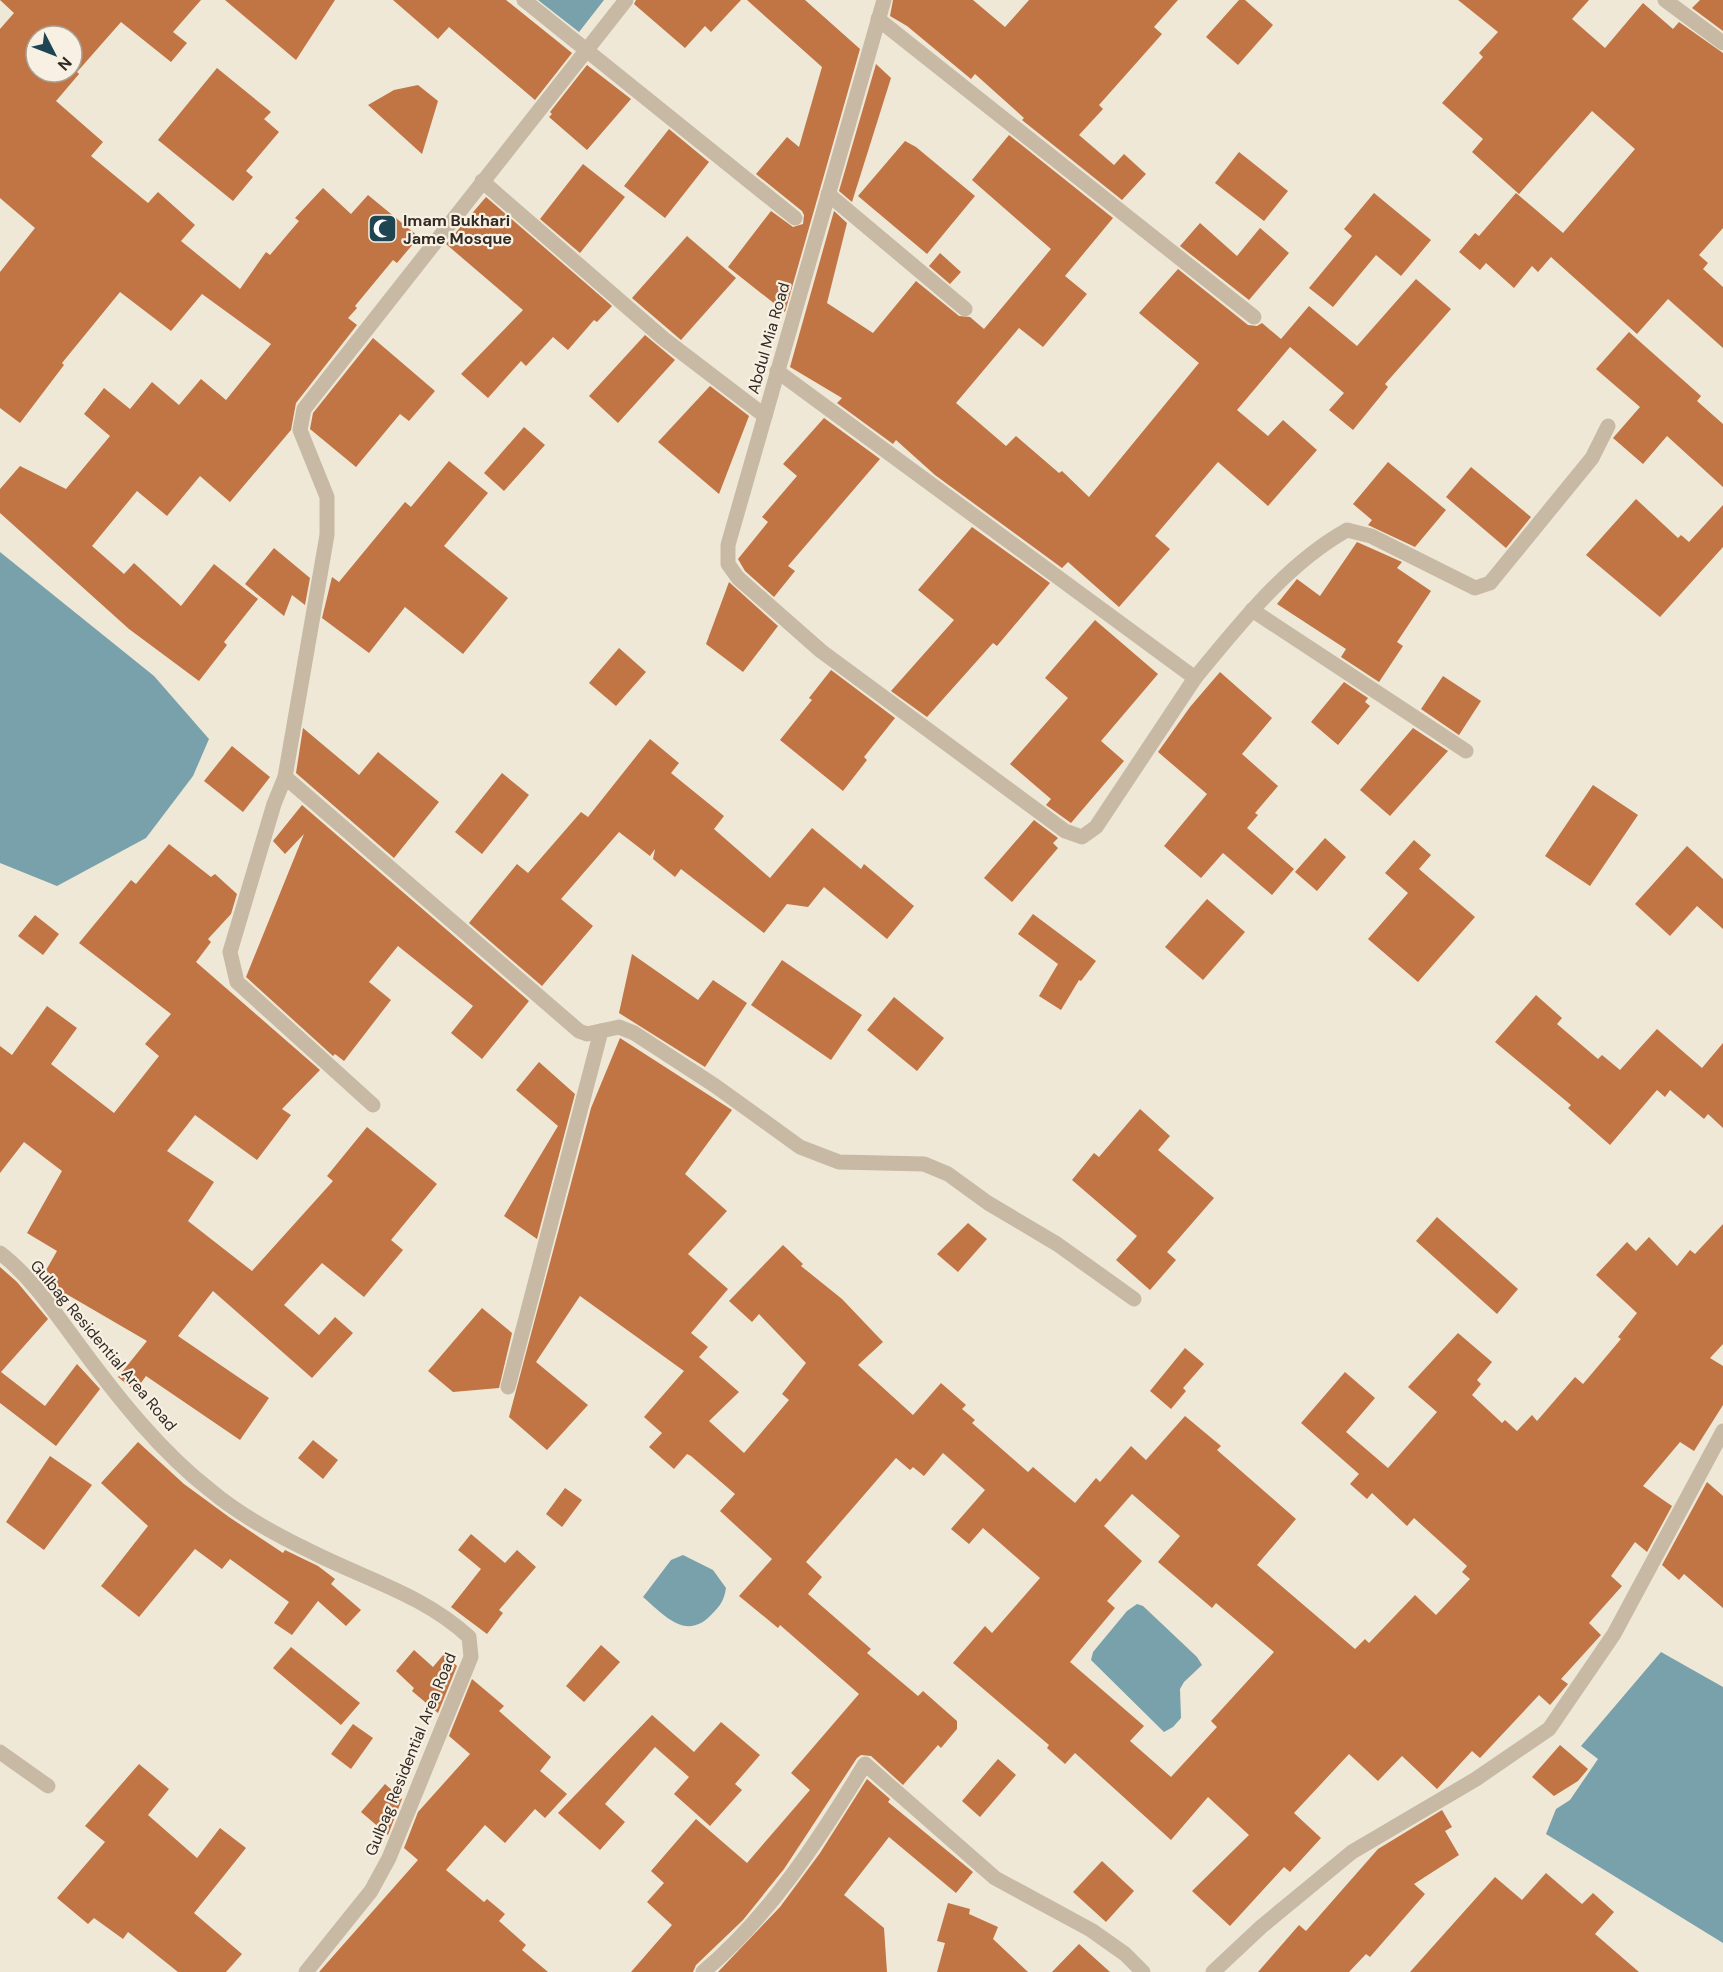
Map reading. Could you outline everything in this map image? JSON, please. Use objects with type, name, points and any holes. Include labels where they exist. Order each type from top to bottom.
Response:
[{"type":"street","points":[[524,0],[795,218]]},
{"type":"street","points":[[373,1105],[237,982],[230,952],[274,804],[285,777],[327,535],[327,497],[300,430],[304,409],[585,49],[626,0]]},
{"type":"street","name":"Abdul Mia Road","points":[[884,0],[728,545],[728,564],[738,578],[821,651],[1065,831],[1082,837],[1096,827],[1195,678]]},
{"type":"street","points":[[1665,0],[1723,43]]},
{"type":"street","points":[[878,19],[1254,317]]},
{"type":"street","points":[[482,181],[663,339],[765,416]]},
{"type":"street","points":[[828,194],[964,309]]},
{"type":"street","points":[[777,371],[1195,678],[1252,610],[1318,546],[1347,530],[1371,536],[1475,588],[1490,583],[1592,458],[1608,426]]},
{"type":"street","points":[[1252,610],[1466,751]]},
{"type":"street","points":[[285,777],[579,1031],[587,1034],[619,1027],[634,1033],[714,1084],[800,1147],[839,1162],[924,1164],[948,1174],[987,1203],[1057,1244],[1134,1299]]},
{"type":"street","points":[[508,1387],[601,1031]]},
{"type":"street","name":"Gulbag Residential Area Road","points":[[0,1253],[39,1292],[127,1406],[207,1489],[235,1510],[314,1553],[420,1600],[453,1622],[469,1637],[471,1657],[389,1858],[371,1891],[306,1972]]},
{"type":"street","points":[[1213,1972],[1261,1927],[1352,1852],[1476,1779],[1549,1729],[1614,1634],[1723,1431]]},
{"type":"street","points":[[0,1752],[48,1786]]},
{"type":"street","points":[[703,1972],[732,1948],[814,1845],[865,1764],[995,1878],[1091,1930],[1125,1954],[1143,1972]]},
{"type":"water","points":[[538,0],[604,0],[579,32]]},
{"type":"water","points":[[0,552],[154,676],[209,739],[193,776],[146,838],[57,886],[0,863]]},
{"type":"water","points":[[683,1555],[713,1570],[726,1588],[723,1600],[710,1616],[692,1626],[683,1625],[666,1617],[643,1597],[671,1560]]},
{"type":"water","points":[[1137,1604],[1143,1606],[1197,1657],[1202,1665],[1180,1689],[1181,1718],[1173,1727],[1164,1732],[1091,1660],[1093,1652],[1127,1611]]},
{"type":"water","points":[[1661,1652],[1723,1687],[1723,1943],[1546,1834],[1556,1809],[1570,1800],[1598,1759],[1581,1746]]},
{"type":"building","points":[[0,0],[201,0],[173,32],[187,43],[171,62],[121,22],[84,64],[84,24],[24,24],[24,84],[70,84],[56,101],[103,142],[91,156],[148,203],[158,192],[195,225],[181,241],[240,289],[266,252],[270,255],[299,221],[295,218],[323,188],[351,214],[368,195],[419,237],[397,263],[393,260],[355,306],[357,308],[348,318],[357,325],[296,403],[291,430],[230,502],[200,476],[167,516],[137,491],[92,546],[124,574],[134,563],[181,606],[214,564],[258,599],[224,642],[227,645],[199,681],[129,629],[0,513],[0,489],[20,466],[66,489],[110,436],[84,414],[104,388],[130,409],[152,382],[179,405],[201,379],[226,400],[271,344],[202,294],[171,331],[120,292],[62,363],[64,365],[20,423],[0,408],[0,272],[35,228],[0,198],[0,29],[14,13]]},
{"type":"building","points":[[225,0],[335,0],[296,60]]},
{"type":"building","points":[[393,0],[506,0],[572,53],[535,100],[449,27],[438,39]]},
{"type":"building","points":[[636,0],[741,0],[711,32],[705,26],[685,48],[634,4]]},
{"type":"building","points":[[747,0],[805,0],[860,49],[785,312],[728,267],[771,211],[793,227],[803,224],[802,211],[756,174],[787,137],[799,147],[822,67]]},
{"type":"building","points":[[893,0],[973,0],[1005,27],[1029,0],[1178,0],[1154,27],[1162,34],[1099,105],[1103,109],[1079,135],[1114,165],[1124,154],[1146,174],[1122,200],[1022,120],[1024,118],[975,74],[971,79],[907,26],[890,16]]},
{"type":"building","points":[[1239,0],[1245,0],[1273,25],[1238,65],[1206,37]]},
{"type":"building","points":[[1458,0],[1589,0],[1572,19],[1605,48],[1643,3],[1673,29],[1679,22],[1723,53],[1723,228],[1699,255],[1708,263],[1703,269],[1723,287],[1723,348],[1668,299],[1637,334],[1551,257],[1538,272],[1532,266],[1514,288],[1486,263],[1480,270],[1459,252],[1475,233],[1479,236],[1516,193],[1563,233],[1635,149],[1592,111],[1519,194],[1472,152],[1483,139],[1442,103],[1483,57],[1479,53],[1498,32]]},
{"type":"building","points":[[1700,0],[1723,0],[1723,31],[1692,8]]},
{"type":"building","points":[[876,64],[891,78],[852,202],[839,191]]},
{"type":"building","points":[[587,65],[631,99],[587,150],[549,117],[552,114],[550,112]]},
{"type":"building","points":[[217,68],[271,112],[264,119],[279,132],[246,171],[253,177],[233,201],[158,140]]},
{"type":"building","points":[[418,85],[438,101],[422,154],[368,105],[394,90]]},
{"type":"building","points":[[669,129],[709,162],[665,218],[624,186]]},
{"type":"building","points":[[1009,135],[1113,218],[1065,276],[1087,294],[1043,347],[1019,328],[956,403],[1006,446],[1016,436],[1059,473],[1062,471],[1089,497],[1199,363],[1139,313],[1178,269],[1248,325],[1257,326],[1262,323],[1281,339],[1309,306],[1357,346],[1416,279],[1451,309],[1385,384],[1388,387],[1353,430],[1329,410],[1344,393],[1290,347],[1237,410],[1268,436],[1283,420],[1317,450],[1268,506],[1218,462],[1155,536],[1170,549],[1119,607],[1068,562],[1062,568],[935,475],[896,440],[893,444],[837,403],[842,398],[790,367],[834,211],[847,223],[827,303],[873,333],[916,281],[959,316],[970,317],[984,329],[1051,249],[972,180]]},
{"type":"building","points":[[905,141],[916,147],[975,196],[927,254],[858,196]]},
{"type":"building","points":[[1239,152],[1288,191],[1264,221],[1215,183]]},
{"type":"building","points":[[583,164],[625,197],[580,253],[540,219]]},
{"type":"building","points":[[1374,193],[1431,240],[1401,276],[1376,255],[1333,307],[1309,288],[1352,236],[1344,229]]},
{"type":"building","points":[[486,197],[612,306],[597,322],[594,320],[568,350],[553,337],[526,366],[521,361],[488,398],[461,374],[523,310],[446,244]]},
{"type":"building","points":[[1200,223],[1237,256],[1260,228],[1289,253],[1249,300],[1180,246]]},
{"type":"building","points":[[687,236],[736,278],[681,340],[632,298]]},
{"type":"building","points":[[940,253],[961,272],[950,284],[929,266]]},
{"type":"building","points":[[1629,332],[1701,396],[1697,401],[1723,424],[1723,487],[1667,436],[1643,464],[1613,438],[1640,407],[1596,369]]},
{"type":"building","points":[[645,335],[675,360],[618,423],[589,396]]},
{"type":"building","points":[[373,338],[435,391],[409,421],[400,414],[356,467],[310,429],[313,413]]},
{"type":"building","points":[[710,386],[749,416],[719,494],[658,442]]},
{"type":"building","points":[[824,418],[880,459],[788,566],[795,571],[774,597],[745,571],[738,559],[768,522],[762,517],[797,476],[783,464]]},
{"type":"building","points":[[524,427],[545,445],[504,491],[484,473]]},
{"type":"building","points":[[449,461],[488,493],[444,546],[508,598],[463,654],[405,607],[369,653],[322,618],[332,577],[339,582],[405,502],[411,507]]},
{"type":"building","points":[[1388,462],[1446,510],[1415,547],[1368,525],[1372,520],[1353,504]]},
{"type":"building","points":[[1471,467],[1531,517],[1506,548],[1446,497]]},
{"type":"building","points":[[1636,499],[1678,538],[1681,535],[1689,542],[1723,505],[1723,547],[1660,617],[1586,555]]},
{"type":"building","points":[[972,527],[1050,583],[997,646],[993,643],[927,717],[891,691],[954,620],[918,590]]},
{"type":"building","points":[[1357,542],[1402,562],[1397,568],[1431,591],[1397,642],[1403,646],[1379,682],[1341,657],[1346,649],[1277,604],[1297,579],[1320,596]]},
{"type":"building","points":[[274,548],[310,578],[305,605],[292,595],[284,616],[245,584]]},
{"type":"building","points":[[729,582],[778,626],[743,672],[706,644]]},
{"type":"building","points":[[1095,620],[1158,674],[1101,741],[1124,761],[1071,823],[1046,805],[1051,799],[1010,764],[1068,698],[1045,678]]},
{"type":"building","points":[[619,648],[646,672],[616,706],[589,683]]},
{"type":"building","points":[[831,670],[895,718],[864,757],[867,760],[843,791],[780,740],[812,700],[809,698]]},
{"type":"building","points":[[1220,672],[1272,718],[1242,754],[1278,786],[1255,813],[1258,815],[1247,828],[1294,869],[1272,895],[1223,853],[1201,878],[1164,846],[1207,794],[1158,752],[1190,707]]},
{"type":"building","points":[[1443,676],[1481,701],[1459,735],[1421,709]]},
{"type":"building","points":[[1344,682],[1368,698],[1365,702],[1370,706],[1338,745],[1311,722]]},
{"type":"building","points":[[303,728],[359,775],[378,752],[439,802],[394,858],[296,773]]},
{"type":"building","points":[[1413,728],[1448,751],[1390,816],[1360,790]]},
{"type":"building","points":[[650,739],[679,763],[671,773],[724,816],[714,829],[770,878],[812,828],[861,869],[864,864],[914,906],[887,939],[824,887],[808,907],[787,904],[764,933],[681,869],[675,877],[653,859],[655,849],[650,856],[619,832],[561,899],[593,926],[542,986],[469,923],[517,864],[528,873],[581,812],[588,817]]},
{"type":"building","points":[[232,746],[270,777],[243,812],[204,781]]},
{"type":"building","points":[[502,773],[529,795],[482,854],[455,832]]},
{"type":"building","points":[[1593,785],[1638,815],[1590,886],[1545,856]]},
{"type":"building","points":[[302,805],[529,1001],[482,1059],[451,1033],[473,1006],[398,946],[369,982],[391,1000],[344,1061],[335,1054],[333,1056],[246,977],[304,834],[285,854],[273,841]]},
{"type":"building","points":[[1034,820],[1058,838],[1053,843],[1058,848],[1012,902],[984,878]]},
{"type":"building","points":[[1325,838],[1346,857],[1317,891],[1295,872]]},
{"type":"building","points":[[1414,840],[1431,855],[1419,869],[1475,917],[1418,982],[1368,939],[1408,893],[1385,873]]},
{"type":"building","points":[[169,844],[211,877],[215,874],[237,894],[231,914],[208,939],[211,942],[196,962],[320,1070],[282,1109],[291,1115],[257,1160],[195,1115],[167,1151],[214,1182],[188,1221],[252,1271],[333,1181],[327,1176],[367,1127],[437,1184],[391,1240],[403,1250],[364,1297],[322,1263],[284,1305],[319,1335],[335,1317],[353,1333],[312,1378],[213,1291],[178,1336],[269,1398],[240,1440],[146,1376],[135,1391],[118,1377],[147,1341],[68,1295],[61,1304],[41,1279],[57,1251],[27,1233],[62,1171],[24,1142],[0,1173],[0,1046],[12,1055],[47,1006],[77,1028],[51,1064],[114,1113],[159,1056],[145,1044],[171,1014],[79,943],[131,880],[136,884]]},
{"type":"building","points":[[1687,846],[1723,879],[1723,929],[1697,906],[1670,936],[1635,904]]},
{"type":"building","points":[[1207,899],[1245,932],[1203,980],[1165,947]]},
{"type":"building","points":[[1033,914],[1096,961],[1081,981],[1079,980],[1061,1010],[1039,996],[1058,964],[1018,934]]},
{"type":"building","points":[[35,915],[59,934],[43,955],[18,936]]},
{"type":"building","points":[[632,954],[698,1000],[713,980],[747,1003],[705,1067],[619,1013]]},
{"type":"building","points":[[782,960],[862,1015],[831,1060],[751,1005]]},
{"type":"building","points":[[1536,995],[1562,1018],[1557,1024],[1598,1059],[1602,1055],[1620,1070],[1657,1029],[1702,1068],[1723,1043],[1723,1128],[1708,1114],[1704,1119],[1670,1090],[1665,1097],[1657,1090],[1610,1145],[1568,1108],[1571,1105],[1495,1042]]},
{"type":"building","points":[[894,997],[944,1038],[917,1071],[867,1030]]},
{"type":"building","points":[[620,1038],[732,1110],[685,1174],[727,1211],[688,1254],[728,1289],[691,1333],[708,1347],[699,1357],[739,1392],[709,1421],[744,1453],[789,1400],[782,1394],[806,1363],[759,1314],[752,1322],[729,1301],[783,1245],[803,1264],[801,1266],[842,1299],[883,1342],[858,1365],[913,1415],[941,1383],[966,1405],[962,1409],[975,1420],[972,1423],[1028,1472],[1033,1467],[1075,1503],[1096,1478],[1100,1482],[1131,1446],[1146,1460],[1185,1416],[1221,1446],[1217,1450],[1296,1519],[1257,1565],[1355,1649],[1365,1639],[1369,1643],[1415,1595],[1436,1615],[1470,1579],[1462,1572],[1467,1566],[1414,1518],[1407,1526],[1372,1493],[1367,1499],[1350,1484],[1359,1474],[1301,1423],[1345,1372],[1375,1398],[1346,1432],[1388,1468],[1437,1412],[1408,1387],[1458,1333],[1492,1362],[1477,1380],[1481,1384],[1472,1395],[1502,1423],[1505,1420],[1517,1431],[1532,1415],[1537,1421],[1575,1377],[1583,1384],[1621,1339],[1618,1337],[1637,1313],[1596,1275],[1627,1242],[1636,1251],[1649,1237],[1677,1266],[1690,1250],[1695,1254],[1723,1224],[1723,1344],[1710,1358],[1723,1366],[1723,1405],[1694,1451],[1680,1442],[1643,1486],[1672,1506],[1647,1552],[1635,1542],[1611,1576],[1622,1586],[1589,1623],[1601,1635],[1561,1679],[1568,1684],[1550,1705],[1539,1695],[1480,1758],[1472,1751],[1437,1789],[1402,1756],[1378,1781],[1349,1754],[1294,1813],[1321,1838],[1290,1872],[1284,1867],[1230,1926],[1192,1891],[1249,1835],[1208,1797],[1171,1840],[1075,1753],[1065,1764],[1047,1748],[1049,1745],[953,1663],[985,1626],[992,1633],[1040,1578],[983,1528],[969,1544],[951,1529],[985,1490],[943,1453],[924,1476],[913,1467],[910,1470],[896,1458],[806,1562],[822,1577],[808,1594],[871,1649],[867,1653],[918,1696],[923,1691],[957,1721],[957,1729],[941,1748],[938,1745],[903,1785],[871,1756],[861,1755],[857,1758],[784,1869],[743,1920],[696,1965],[693,1972],[631,1972],[672,1925],[647,1902],[664,1883],[651,1871],[696,1819],[747,1863],[810,1790],[791,1773],[859,1694],[780,1625],[778,1628],[739,1596],[772,1559],[720,1511],[735,1494],[691,1456],[687,1454],[674,1469],[649,1447],[662,1433],[644,1417],[684,1371],[580,1296],[536,1362],[588,1405],[547,1450],[509,1417],[591,1108]],"holes":[[[1132,1494],[1180,1536],[1158,1562],[1212,1608],[1216,1603],[1274,1652],[1211,1721],[1217,1727],[1171,1777],[1130,1741],[1144,1726],[1070,1662],[1115,1608],[1107,1601],[1142,1561],[1104,1526]]]},
{"type":"building","points":[[539,1062],[575,1094],[537,1239],[504,1216],[558,1126],[516,1090]]},
{"type":"building","points":[[1140,1109],[1170,1136],[1158,1150],[1214,1198],[1167,1252],[1176,1260],[1150,1290],[1116,1260],[1137,1236],[1072,1180],[1094,1153],[1099,1157]]},
{"type":"building","points":[[1437,1217],[1518,1289],[1497,1314],[1416,1241]]},
{"type":"building","points":[[968,1223],[987,1239],[958,1272],[937,1254]]},
{"type":"building","points":[[0,1267],[17,1282],[48,1319],[1,1372],[45,1406],[77,1364],[100,1389],[56,1446],[0,1403]]},
{"type":"building","points":[[482,1308],[512,1333],[499,1388],[453,1392],[428,1371]]},
{"type":"building","points":[[1185,1348],[1204,1364],[1183,1388],[1186,1391],[1171,1409],[1150,1391]]},
{"type":"building","points":[[313,1440],[338,1460],[323,1479],[298,1458]]},
{"type":"building","points":[[138,1442],[184,1484],[229,1517],[283,1553],[285,1550],[318,1566],[335,1579],[331,1584],[361,1610],[346,1626],[318,1601],[292,1635],[274,1623],[289,1602],[230,1559],[222,1569],[195,1549],[139,1617],[101,1586],[148,1526],[101,1483]]},
{"type":"building","points":[[50,1456],[92,1485],[44,1550],[6,1522]]},
{"type":"building","points":[[1707,1482],[1723,1496],[1723,1608],[1684,1574],[1679,1580],[1662,1565]]},
{"type":"building","points":[[565,1488],[582,1500],[562,1527],[546,1514]]},
{"type":"building","points":[[471,1534],[505,1563],[517,1550],[536,1567],[499,1610],[503,1613],[487,1634],[451,1607],[481,1569],[458,1550]]},
{"type":"building","points":[[601,1645],[620,1662],[584,1702],[566,1686]]},
{"type":"building","points":[[291,1647],[360,1703],[341,1725],[273,1668]]},
{"type":"building","points":[[414,1650],[433,1667],[444,1654],[457,1666],[438,1713],[412,1691],[414,1688],[396,1671]]},
{"type":"building","points":[[472,1679],[504,1706],[499,1711],[551,1757],[540,1771],[567,1794],[545,1818],[535,1809],[505,1843],[485,1825],[446,1870],[484,1902],[487,1899],[505,1914],[499,1921],[526,1945],[522,1950],[548,1972],[319,1972],[418,1860],[404,1848],[418,1812],[470,1754],[449,1736]]},
{"type":"building","points":[[652,1715],[694,1752],[721,1722],[760,1755],[735,1784],[742,1790],[710,1826],[674,1794],[689,1777],[655,1747],[605,1804],[625,1822],[600,1850],[558,1813]]},
{"type":"building","points":[[353,1724],[373,1738],[351,1769],[331,1754]]},
{"type":"building","points":[[1560,1745],[1588,1769],[1578,1781],[1554,1796],[1532,1777]]},
{"type":"building","points":[[998,1759],[1016,1775],[980,1817],[962,1801]]},
{"type":"building","points":[[139,1764],[169,1789],[148,1815],[197,1858],[220,1828],[246,1848],[194,1913],[242,1954],[226,1972],[178,1972],[128,1932],[123,1939],[94,1918],[88,1924],[57,1898],[105,1842],[85,1826]]},
{"type":"building","points":[[867,1779],[890,1799],[888,1802],[973,1872],[956,1893],[889,1837],[844,1895],[884,1928],[887,1972],[718,1972],[780,1907],[820,1853]]},
{"type":"building","points":[[385,1784],[402,1799],[388,1835],[361,1812]]},
{"type":"building","points":[[1442,1810],[1452,1827],[1445,1831],[1459,1855],[1414,1884],[1425,1894],[1370,1957],[1366,1954],[1349,1972],[1258,1972],[1299,1925],[1306,1931],[1378,1849]]},
{"type":"building","points":[[1102,1861],[1134,1891],[1106,1922],[1073,1892]]},
{"type":"building","points":[[1546,1873],[1582,1904],[1593,1893],[1614,1912],[1595,1934],[1639,1972],[1410,1972],[1495,1877],[1522,1900]]},
{"type":"building","points":[[948,1903],[970,1909],[969,1914],[998,1927],[993,1939],[1028,1972],[937,1972],[945,1943],[937,1941]]},
{"type":"building","points":[[1079,1944],[1110,1972],[1052,1972]]},
{"type":"place","name":"Imam Bukhari Jame Mosque","points":[[382,229]]}]
